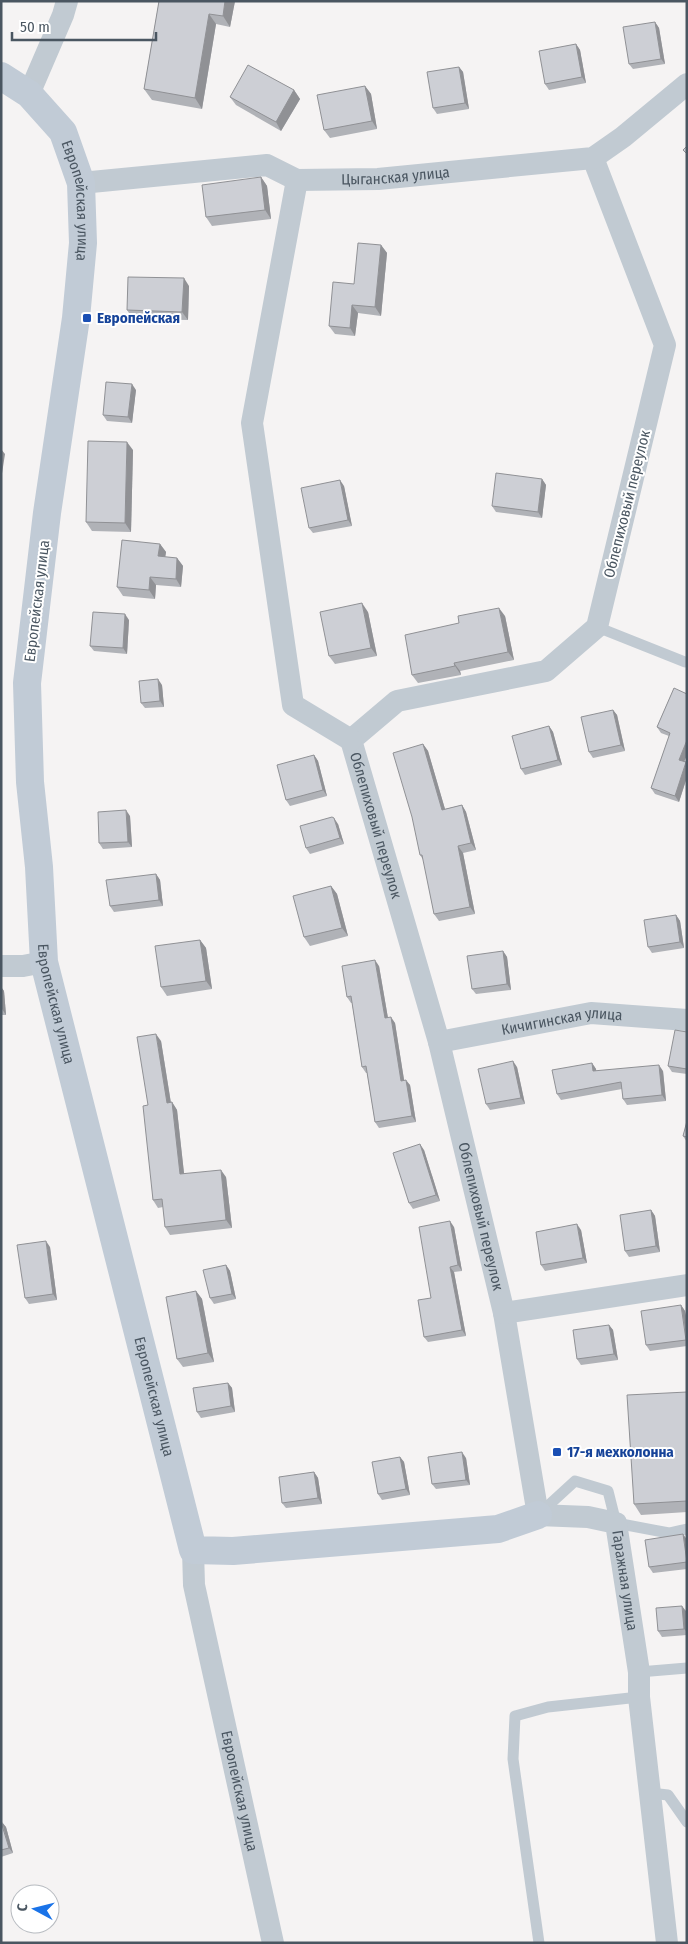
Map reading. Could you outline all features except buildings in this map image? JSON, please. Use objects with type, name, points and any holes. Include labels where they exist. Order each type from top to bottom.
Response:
[{"type":"street","points":[[10,83],[63,15],[67,1]]},
{"type":"street","name":"Европейская улица","points":[[10,83],[63,132],[81,183],[83,243],[76,318],[47,512],[27,682],[30,782],[39,867],[44,962],[193,1550],[194,1585],[273,1943]]},
{"type":"street","name":"Цыганская улица","points":[[81,183],[267,165],[297,180],[378,179],[593,158],[623,137],[687,84]]},
{"type":"street","name":"Облепиховый переулок","points":[[538,1515],[504,1313],[440,1042],[351,740],[397,701],[546,671],[597,627],[666,345],[593,158]]},
{"type":"street","points":[[297,180],[252,423],[293,705],[351,740]]},
{"type":"street","points":[[1,966],[23,966],[44,962]]},
{"type":"street","name":"Кичигинская улица","points":[[440,1042],[592,1013],[687,1020]]},
{"type":"street","points":[[504,1313],[687,1285]]},
{"type":"street","name":"Гаражная улица","points":[[193,1550],[233,1551],[498,1529],[538,1515],[588,1516],[616,1523],[638,1672],[639,1697],[667,1943]]},
{"type":"lane","points":[[597,627],[685,662]]},
{"type":"lane","points":[[538,1515],[576,1481],[608,1491],[616,1523],[669,1532],[687,1529]]},
{"type":"lane","points":[[638,1672],[687,1668]]},
{"type":"lane","points":[[539,1943],[513,1759],[516,1716],[548,1707],[639,1697]]},
{"type":"lane","points":[[650,1793],[668,1795],[687,1822]]},
{"type":"place","name":"Европейская","points":[[87,318]]},
{"type":"place","name":"17-я мехколонна","points":[[557,1452]]}]
